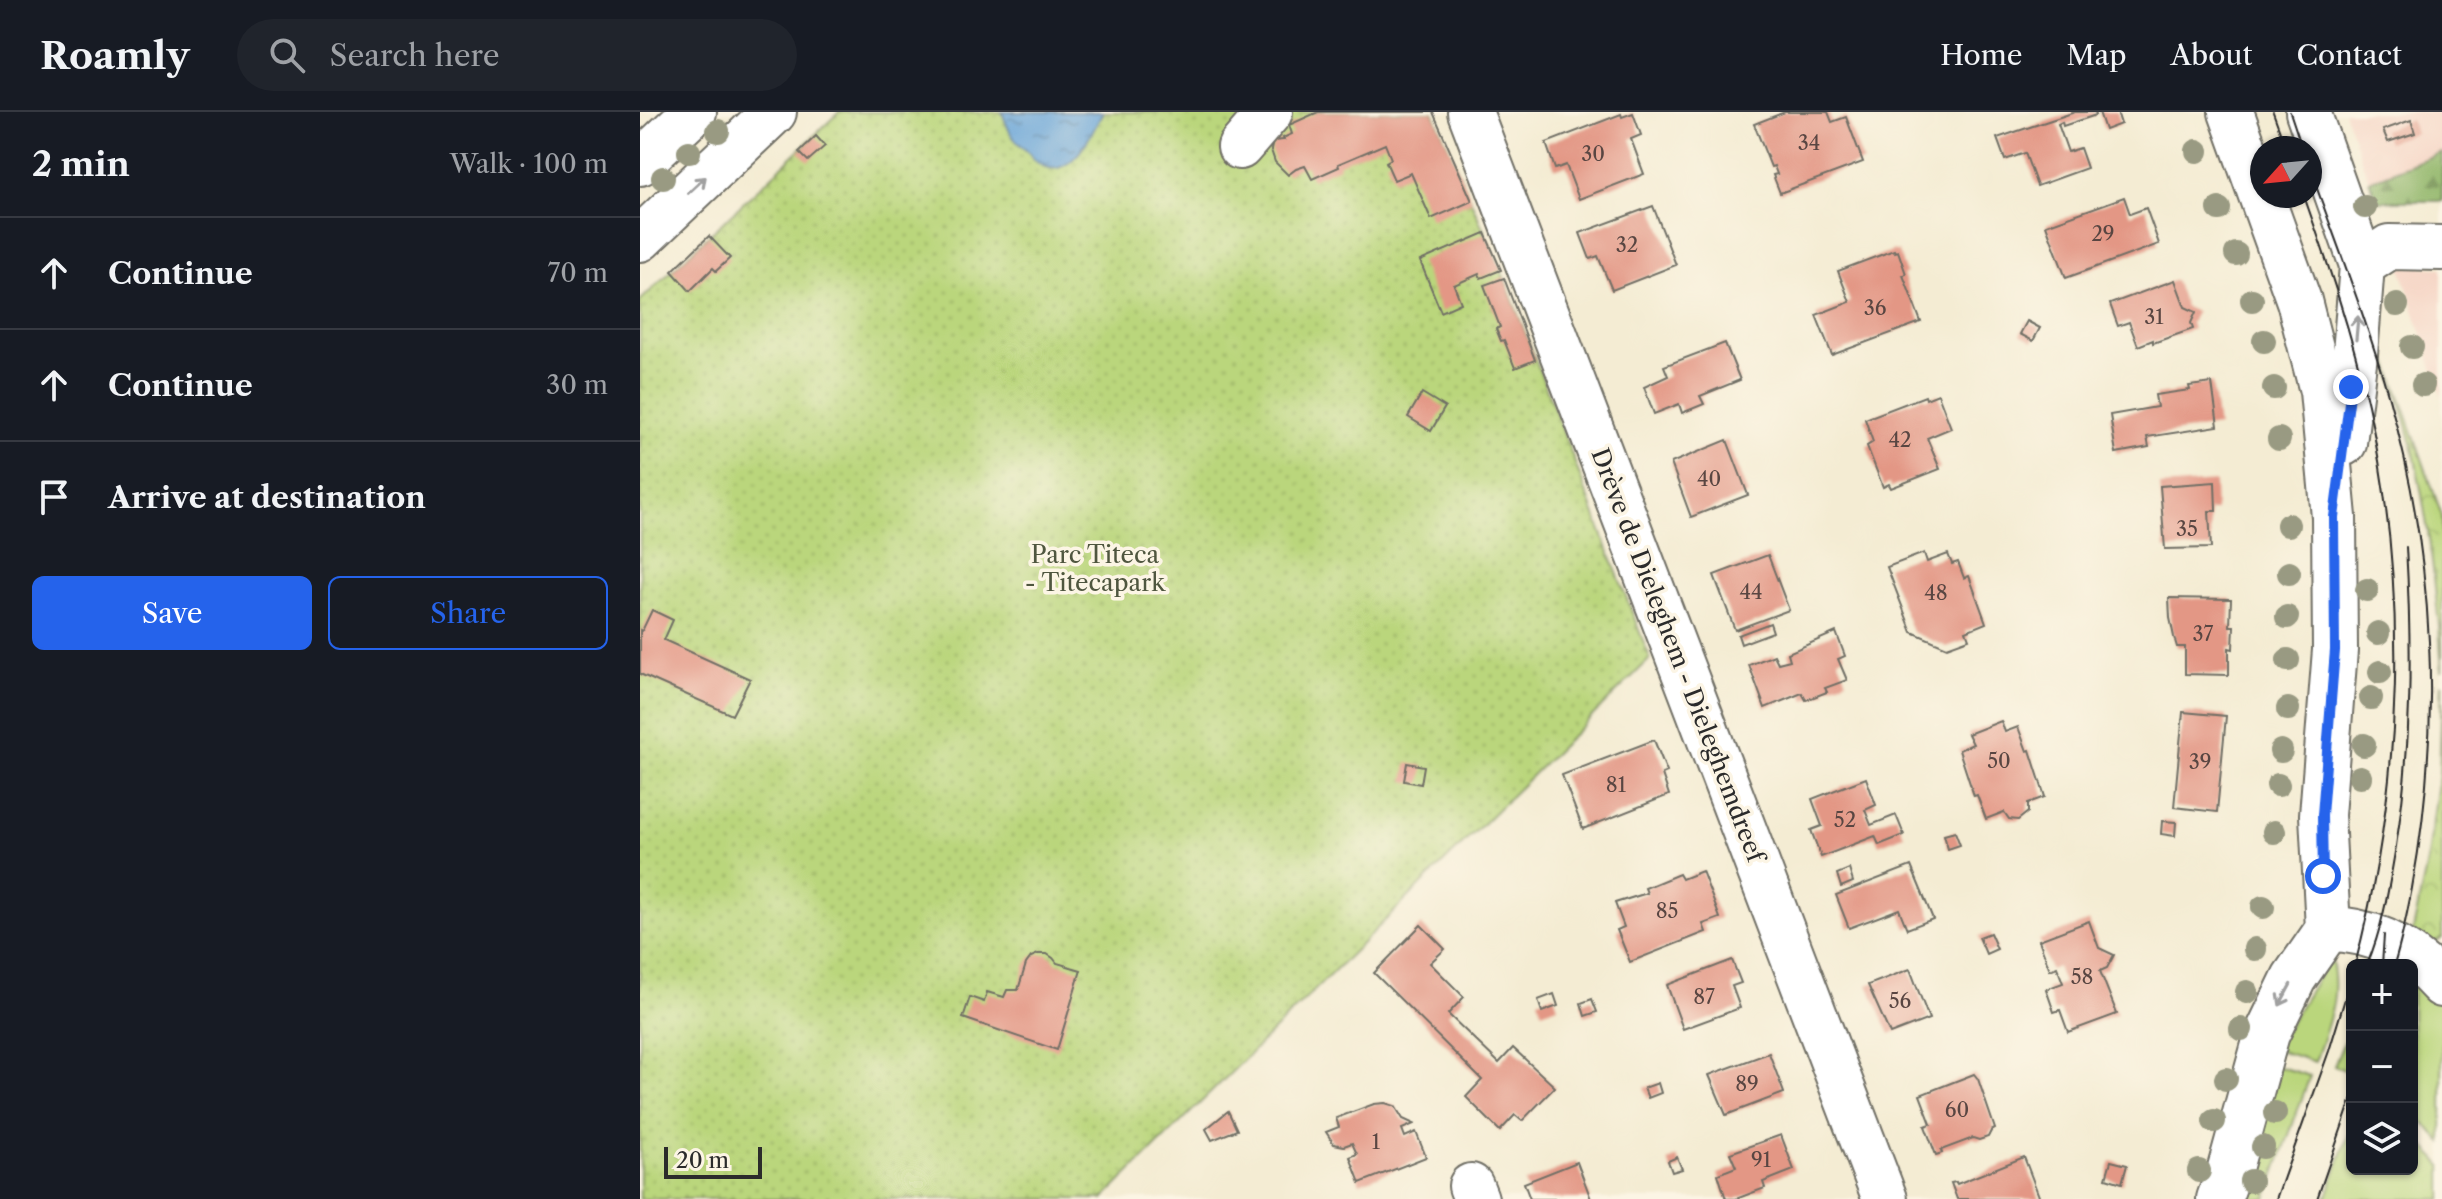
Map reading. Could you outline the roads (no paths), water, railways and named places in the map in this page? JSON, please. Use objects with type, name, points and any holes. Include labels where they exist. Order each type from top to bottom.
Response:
[{"type":"street","points":[[647,144],[694,112]]},
{"type":"street","points":[[640,239],[774,112]]},
{"type":"street","points":[[1240,147],[1270,112]]},
{"type":"street","name":"Drève de Dieleghem - Dieleghemdreef","points":[[1470,112],[1885,1199]]},
{"type":"street","points":[[2219,1199],[2267,1034],[2294,978],[2328,929],[2322,815],[2335,650],[2334,517],[2322,391],[2299,301],[2231,112]]},
{"type":"street","points":[[2308,112],[2362,265],[2354,365],[2334,517]]},
{"type":"street","points":[[2362,265],[2389,247],[2442,248]]},
{"type":"street","points":[[2328,929],[2364,933],[2399,948],[2425,966],[2442,985]]},
{"type":"water","points":[[1002,112],[1103,112],[1072,160],[1053,168],[1039,164],[1018,143],[1009,131]]},
{"type":"tram line","points":[[2273,112],[2282,136]]},
{"type":"tram line","points":[[2290,112],[2298,136]]},
{"type":"tram line","points":[[2322,202],[2389,398],[2416,519],[2424,580],[2429,642],[2428,765],[2412,888],[2396,959]]},
{"type":"tram line","points":[[2308,208],[2339,299],[2368,405],[2381,474],[2395,615],[2391,756],[2383,827],[2356,959]]},
{"type":"tram line","points":[[2369,959],[2388,892],[2405,771],[2410,660],[2406,547]]},
{"type":"tram line","points":[[2382,959],[2384,935]]},
{"type":"tram line","points":[[2276,1199],[2346,996]]},
{"type":"tram line","points":[[2317,1199],[2350,1103]]},
{"type":"park label","name":"Parc Titeca - Titecapark","points":[[1095,568]]}]
